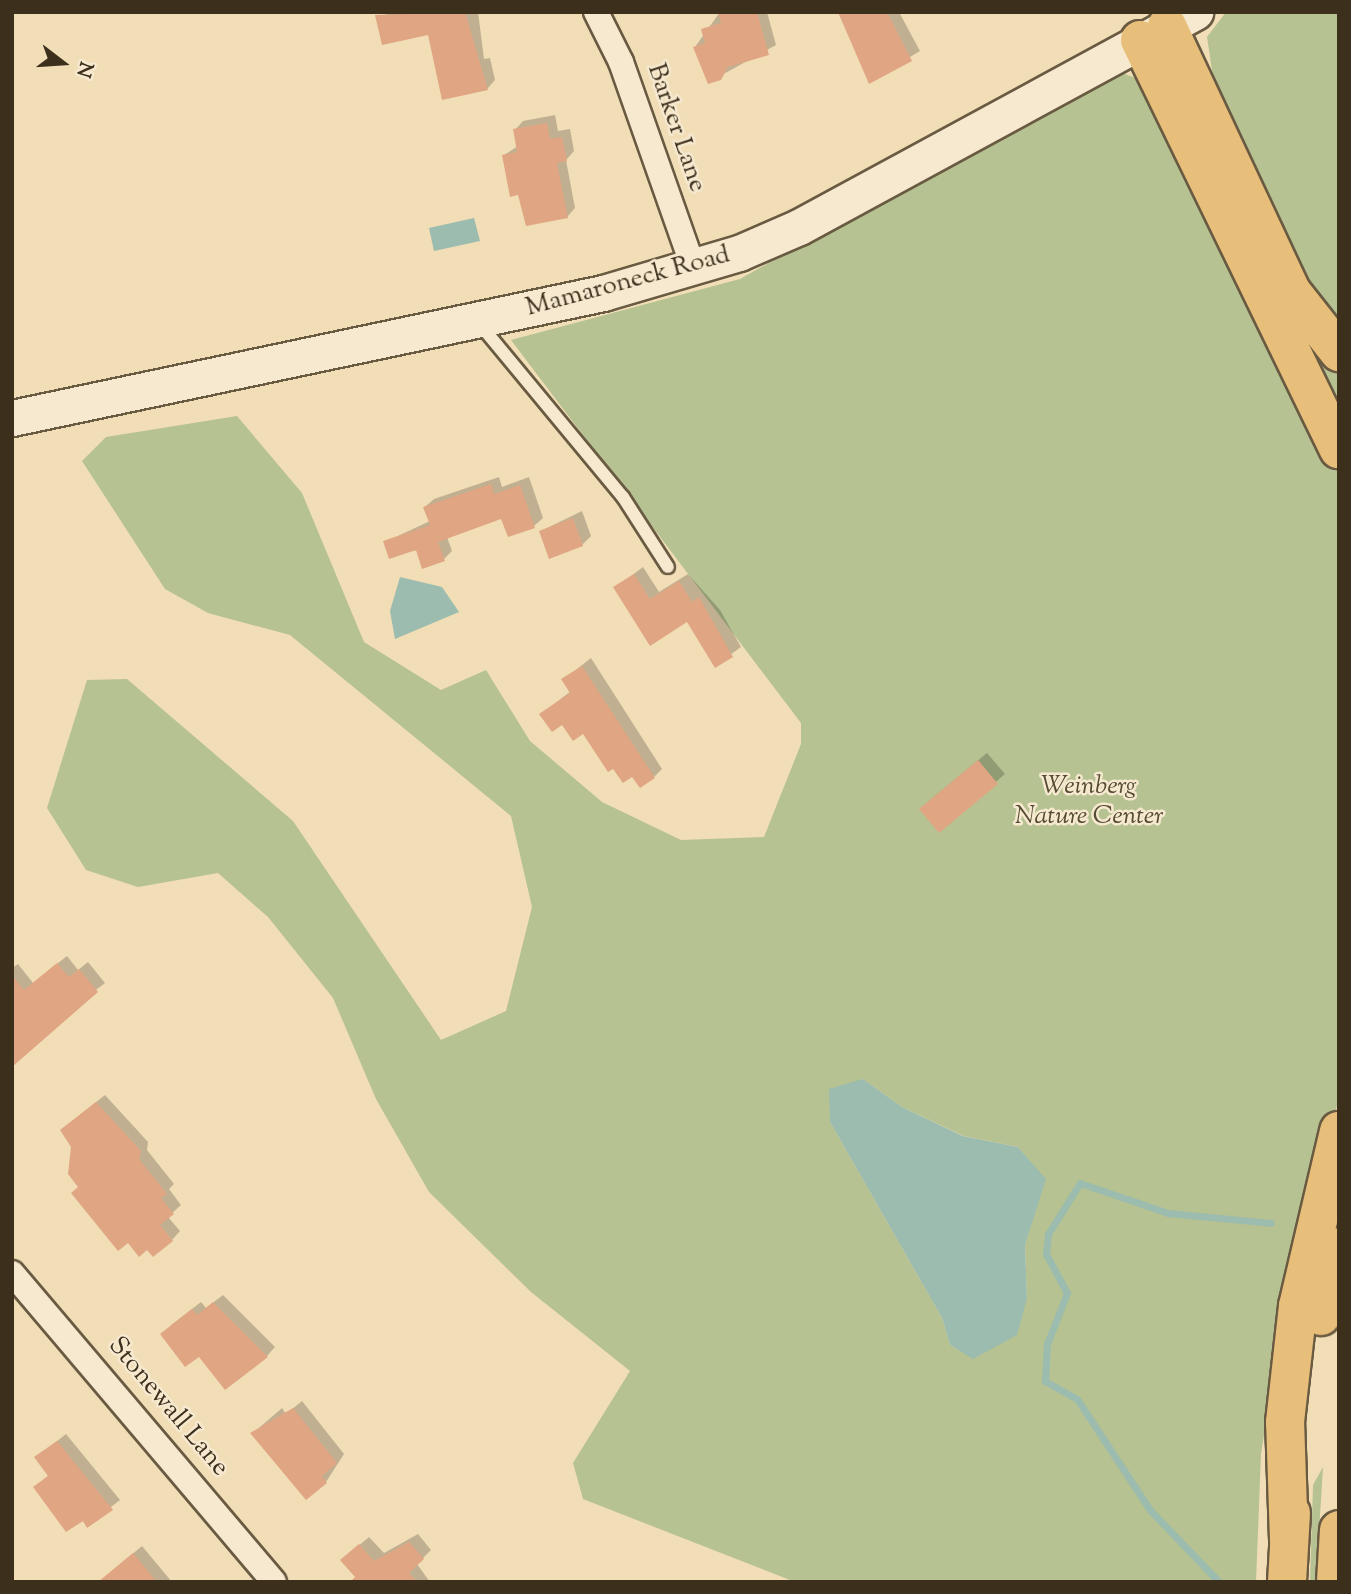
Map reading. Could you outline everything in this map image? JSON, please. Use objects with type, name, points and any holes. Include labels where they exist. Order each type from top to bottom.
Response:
[{"type":"highway","points":[[1167,26],[1296,300],[1339,352]]},
{"type":"highway","points":[[1167,26],[1339,449]]},
{"type":"highway","points":[[1289,1540],[1285,1422],[1298,1306],[1339,1131]]},
{"type":"highway","points":[[1287,1582],[1289,1540],[1310,1369],[1339,1247]]},
{"type":"highway","points":[[1336,1582],[1339,1530]]},
{"type":"street","name":"Barker Lane","points":[[596,12],[621,62],[693,267]]},
{"type":"street","name":"Mamaroneck Road","points":[[12,418],[478,321],[693,267],[799,226],[1167,26]]},
{"type":"street","name":"Stonewall Lane","points":[[12,1273],[274,1582]]},
{"type":"lane","points":[[478,321],[623,497],[668,567]]},
{"type":"green space","points":[[1226,12],[1339,12],[1339,335],[1309,293],[1213,77],[1207,37]]},
{"type":"green space","points":[[1113,70],[1136,78],[1157,96],[1339,474],[1339,1098],[1284,1308],[1261,1454],[1256,1582],[795,1582],[583,1499],[573,1463],[630,1371],[531,1292],[429,1192],[376,1099],[333,998],[268,917],[218,873],[138,887],[86,870],[47,808],[87,680],[127,679],[293,821],[441,1040],[506,1011],[532,907],[511,816],[290,635],[208,613],[165,589],[82,461],[106,437],[237,416],[302,493],[364,642],[441,690],[486,670],[530,741],[602,802],[681,840],[764,837],[801,744],[801,723],[511,340],[740,279]],"holes":[[[863,1079],[902,1107],[964,1136],[1018,1147],[1045,1179],[1025,1245],[1027,1298],[973,1358],[950,1345],[942,1318],[830,1122]]]},
{"type":"green space","points":[[1313,350],[1339,369],[1339,425],[1305,358]]},
{"type":"green space","points":[[1323,1467],[1316,1582],[1310,1582],[1313,1485]]},
{"type":"shaded area","points":[[474,218],[480,241],[434,251],[429,228]]},
{"type":"shaded area","points":[[400,577],[442,587],[459,612],[395,639],[390,611]]},
{"type":"shaded area","points":[[863,1079],[902,1107],[963,1136],[1018,1147],[1046,1179],[1025,1245],[1027,1298],[1017,1335],[973,1359],[950,1345],[942,1318],[830,1122],[829,1089]]},
{"type":"building","points":[[465,12],[488,90],[442,100],[428,35],[382,45],[375,15]]},
{"type":"building","points":[[718,12],[757,12],[769,55],[728,67],[721,80],[708,84],[693,47],[705,43],[701,29],[721,23]]},
{"type":"building","points":[[838,12],[887,12],[912,61],[869,84]]},
{"type":"building","points":[[547,123],[550,139],[562,137],[567,161],[557,163],[568,218],[526,226],[518,195],[510,197],[502,155],[517,152],[513,129]]},
{"type":"building","points":[[491,484],[494,494],[520,485],[535,528],[508,537],[501,519],[438,542],[445,561],[422,569],[416,550],[389,559],[383,541],[430,525],[423,507]]},
{"type":"building","points":[[573,518],[583,546],[549,559],[539,531]]},
{"type":"building","points":[[634,574],[650,599],[679,581],[692,602],[699,597],[733,657],[715,668],[687,622],[650,646],[613,587]]},
{"type":"building","points":[[582,666],[655,778],[640,788],[632,777],[623,783],[613,769],[608,772],[583,734],[573,741],[562,725],[552,732],[539,714],[570,693],[561,679]]},
{"type":"building","name":"Weinberg Nature Center","points":[[978,760],[998,784],[939,833],[919,809]]},
{"type":"building","points":[[57,963],[69,977],[79,969],[98,992],[12,1067],[12,975],[24,990]]},
{"type":"building","points":[[96,1102],[141,1151],[139,1159],[167,1194],[161,1198],[174,1214],[160,1225],[173,1241],[153,1257],[147,1250],[139,1257],[128,1243],[118,1251],[71,1193],[78,1187],[68,1174],[71,1147],[60,1130]]},
{"type":"building","points":[[213,1302],[268,1357],[225,1390],[199,1357],[185,1367],[160,1334],[192,1309],[197,1315]]},
{"type":"building","points":[[293,1408],[337,1463],[322,1476],[327,1483],[306,1500],[250,1433]]},
{"type":"building","points":[[57,1441],[113,1510],[87,1528],[83,1521],[66,1532],[33,1487],[48,1476],[34,1457]]},
{"type":"building","points":[[409,1542],[424,1559],[409,1573],[417,1582],[350,1582],[355,1577],[340,1560],[359,1544],[374,1561]]},
{"type":"building","points":[[133,1553],[157,1582],[98,1582]]},
{"type":"waterway","points":[[1219,1582],[1150,1510],[1077,1399],[1045,1381],[1047,1344],[1067,1293],[1046,1254],[1048,1234],[1080,1183],[1168,1213],[1271,1223]]}]
